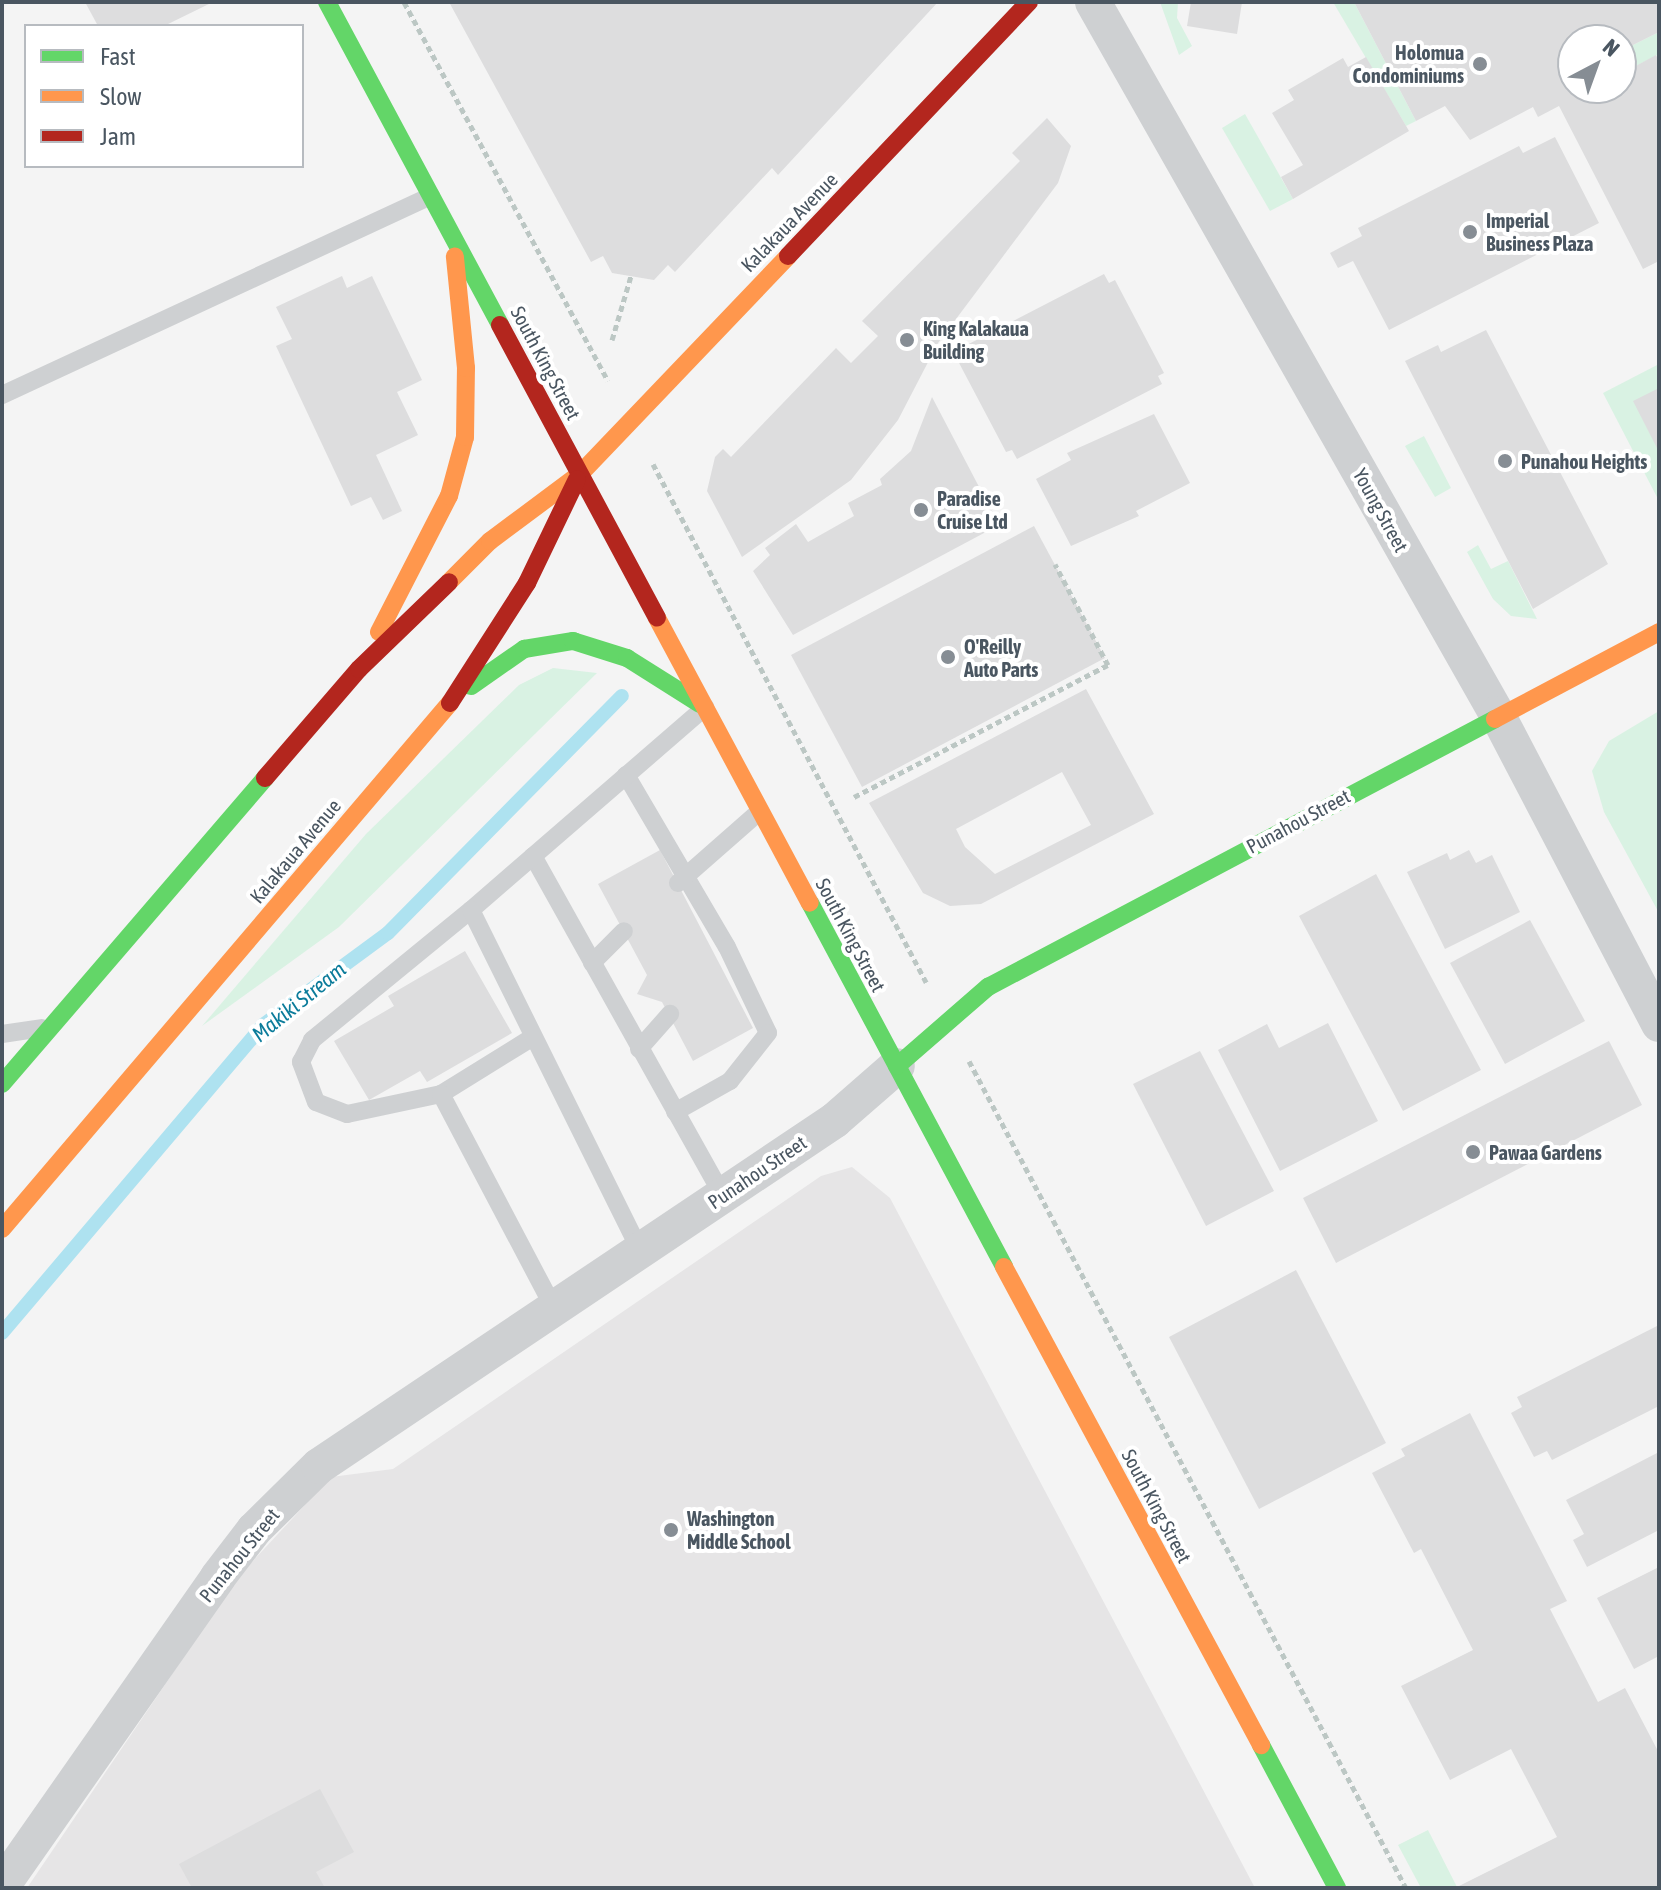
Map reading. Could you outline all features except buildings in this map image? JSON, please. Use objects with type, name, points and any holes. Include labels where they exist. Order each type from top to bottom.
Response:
[{"type":"main road","name":"South King Street","points":[[327,2],[1337,1888]]},
{"type":"main road","name":"Kalakaua Avenue","points":[[2,1084],[359,669],[490,541],[580,474],[1029,2]]},
{"type":"main road","points":[[359,669],[433,533],[465,437],[466,368],[452,233]]},
{"type":"main road","name":"Kalakaua Avenue","points":[[2,1229],[443,713],[527,583],[580,474]]},
{"type":"main road","name":"Punahou Street","points":[[897,1066],[988,987],[1497,714],[1659,632]]},
{"type":"main road","points":[[443,713],[502,661],[559,641],[610,649],[705,707]]},
{"type":"street","name":"Young Street","points":[[1093,2],[1497,714],[1659,1024]]},
{"type":"street","name":"Punahou Street","points":[[2,1886],[254,1530],[319,1466],[835,1120],[897,1066]]},
{"type":"lane","points":[[2,395],[431,196]]},
{"type":"lane","points":[[533,1037],[441,1094],[347,1114],[316,1102],[301,1062],[312,1040],[471,910],[705,707]]},
{"type":"lane","points":[[626,775],[768,1033],[730,1081],[675,1112]]},
{"type":"lane","points":[[682,880],[760,811]]},
{"type":"lane","points":[[533,856],[722,1194]]},
{"type":"lane","points":[[471,910],[640,1250]]},
{"type":"lane","points":[[592,963],[624,931]]},
{"type":"lane","points":[[639,1049],[670,1014]]},
{"type":"lane","points":[[2,1034],[49,1026]]},
{"type":"lane","points":[[441,1094],[554,1308]]},
{"type":"path","points":[[404,2],[594,355]]},
{"type":"path","points":[[612,340],[631,276]]},
{"type":"path","points":[[675,507],[914,958]]},
{"type":"path","points":[[854,797],[1108,665],[1055,564]]},
{"type":"path","points":[[988,1098],[1406,1888]]},
{"type":"shaded area","name":"Washington Middle School","points":[[852,1167],[890,1198],[1255,1888],[27,1888],[238,1577],[331,1477],[393,1469],[821,1176]]},
{"type":"green space","points":[[1160,2],[1178,2],[1177,18],[1192,46],[1179,55]]},
{"type":"green space","points":[[1333,2],[1354,2],[1416,121],[1406,126]]},
{"type":"green space","points":[[1659,32],[1659,54],[1637,66],[1637,43]]},
{"type":"green space","points":[[1245,114],[1293,199],[1270,211],[1222,128]]},
{"type":"green space","points":[[1659,364],[1659,501],[1603,393]]},
{"type":"green space","points":[[1424,436],[1451,488],[1435,497],[1405,446]]},
{"type":"green space","points":[[1478,545],[1491,569],[1508,561],[1537,619],[1511,616],[1493,599],[1467,552]]},
{"type":"green space","points":[[553,668],[597,673],[339,927],[202,1026],[366,834],[519,685]]},
{"type":"green space","points":[[1659,711],[1659,913],[1604,812],[1592,771],[1609,741]]},
{"type":"green space","points":[[1428,1830],[1457,1887],[1421,1888],[1398,1845]]},
{"type":"waterway","name":"Makiki Stream","points":[[2,1333],[263,1025],[388,933],[622,696]]},
{"type":"traffic: fast","points":[[327,2],[500,325]]},
{"type":"traffic: fast","points":[[471,686],[524,649],[573,641],[627,658],[700,704]]},
{"type":"traffic: fast","points":[[897,1066],[988,987],[1495,719]]},
{"type":"traffic: fast","points":[[2,1084],[265,778]]},
{"type":"traffic: fast","points":[[810,903],[1004,1267]]},
{"type":"traffic: fast","points":[[1261,1745],[1337,1888]]},
{"type":"traffic: slow","points":[[449,582],[490,541],[580,474],[788,256]]},
{"type":"traffic: slow","points":[[379,632],[449,496],[465,437],[466,368],[455,257]]},
{"type":"traffic: slow","points":[[657,618],[810,903]]},
{"type":"traffic: slow","points":[[1495,719],[1659,632]]},
{"type":"traffic: slow","points":[[2,1229],[450,703]]},
{"type":"traffic: slow","points":[[1004,1267],[1261,1745]]},
{"type":"traffic: jam","points":[[788,256],[1029,2]]},
{"type":"traffic: jam","points":[[500,325],[657,618]]},
{"type":"traffic: jam","points":[[450,703],[527,583],[577,479]]},
{"type":"traffic: jam","points":[[265,778],[359,669],[449,582]]},
{"type":"place","name":"Holomua Condominiums","points":[[1480,64]]},
{"type":"place","name":"Imperial Business Plaza","points":[[1470,232]]},
{"type":"place","name":"King Kalakaua Building","points":[[907,340]]},
{"type":"place","name":"Punahou Heights","points":[[1505,461]]},
{"type":"place","name":"Paradise Cruise Ltd","points":[[921,510]]},
{"type":"place","name":"O'Reilly Auto Parts","points":[[948,657]]},
{"type":"place","name":"Pawaa Gardens","points":[[1473,1152]]},
{"type":"place","name":"Washington Middle School","points":[[671,1530]]}]
